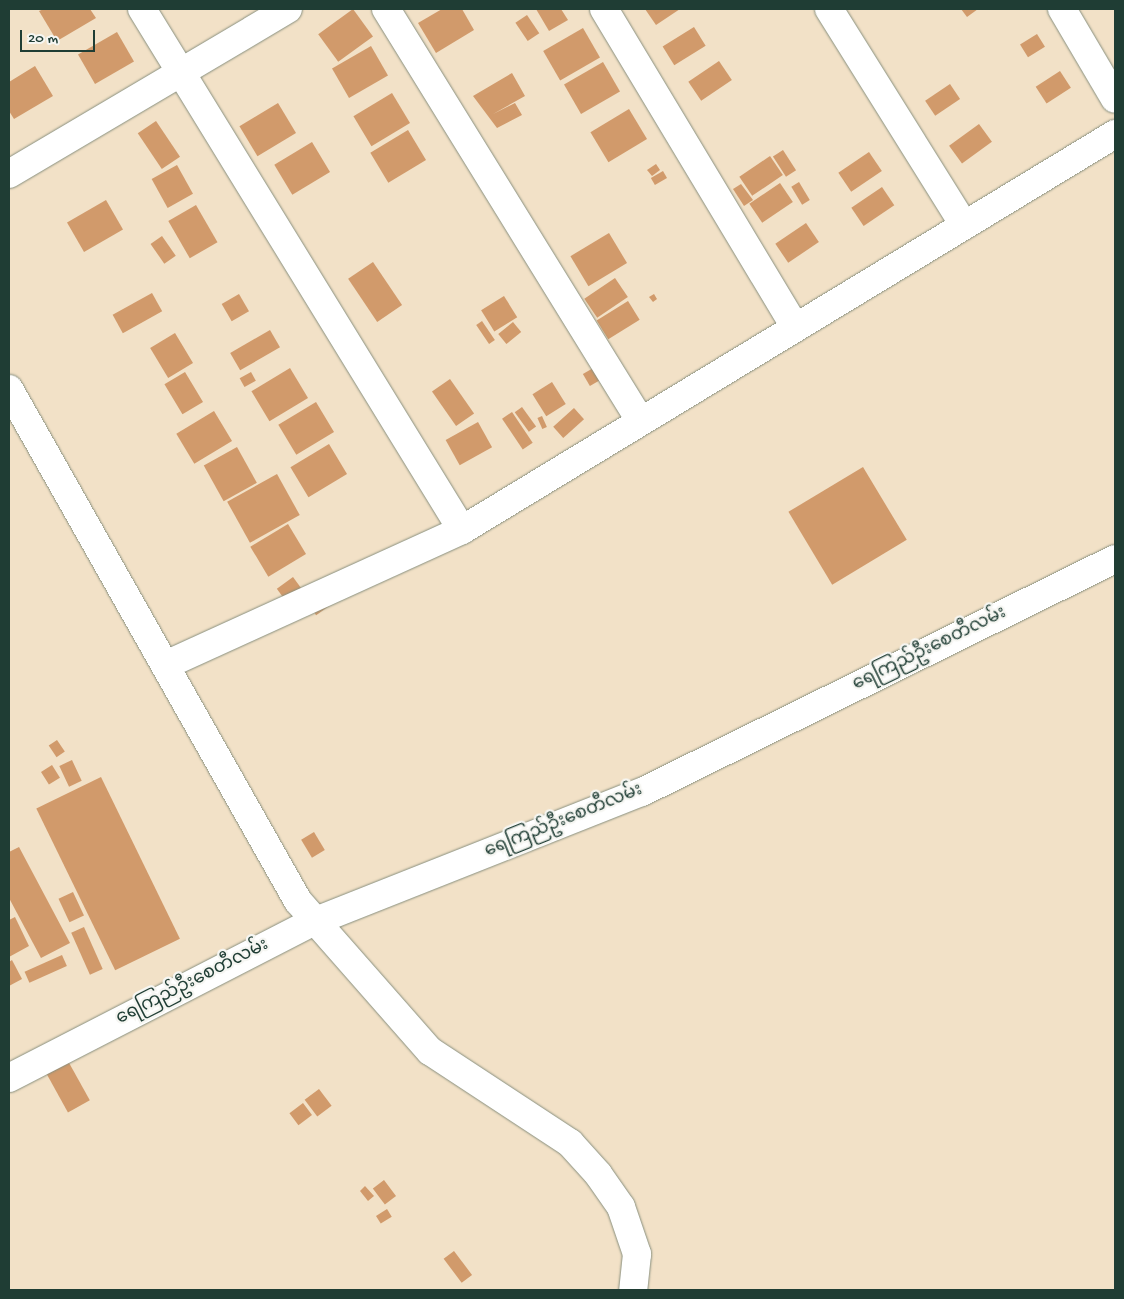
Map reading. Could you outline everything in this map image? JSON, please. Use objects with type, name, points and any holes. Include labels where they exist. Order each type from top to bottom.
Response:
[{"type":"street","points":[[142,9],[462,530]]},
{"type":"street","points":[[9,174],[288,9]]},
{"type":"street","points":[[386,9],[640,420]]},
{"type":"street","points":[[604,9],[796,327]]},
{"type":"street","points":[[829,9],[964,225]]},
{"type":"street","points":[[1062,9],[1115,100]]},
{"type":"street","points":[[168,664],[462,530],[640,420],[1115,134]]},
{"type":"street","points":[[9,389],[168,664],[313,922],[366,973],[430,1051],[570,1144],[598,1174],[621,1207],[637,1254],[633,1290]]},
{"type":"street","name":"ရေကြည်ဦးစေတီလမ်း","points":[[9,1078],[313,922],[642,792],[1115,559]]},
{"type":"building","points":[[44,9],[90,9],[96,18],[57,41],[39,11]]},
{"type":"building","points":[[353,9],[373,37],[338,62],[318,34]]},
{"type":"building","points":[[442,9],[462,9],[474,30],[436,53],[418,23]]},
{"type":"building","points":[[536,9],[561,9],[568,20],[549,31]]},
{"type":"building","points":[[645,9],[680,9],[656,25]]},
{"type":"building","points":[[961,9],[978,9],[967,17]]},
{"type":"building","points":[[527,15],[539,33],[528,41],[515,23]]},
{"type":"building","points":[[694,27],[706,46],[674,65],[663,47]]},
{"type":"building","points":[[583,28],[600,57],[560,80],[543,51]]},
{"type":"building","points":[[117,32],[134,61],[95,84],[78,55]]},
{"type":"building","points":[[1037,34],[1045,47],[1028,57],[1020,45]]},
{"type":"building","points":[[371,46],[388,75],[349,98],[332,68]]},
{"type":"building","points":[[719,61],[732,80],[701,101],[688,82]]},
{"type":"building","points":[[603,62],[620,91],[581,114],[564,84]]},
{"type":"building","points":[[35,66],[53,96],[14,119],[9,111],[9,82]]},
{"type":"building","points":[[1060,71],[1071,88],[1047,104],[1036,87]]},
{"type":"building","points":[[512,73],[525,96],[493,114],[515,103],[522,115],[497,128],[473,96]]},
{"type":"building","points":[[950,84],[960,99],[935,116],[925,101]]},
{"type":"building","points":[[392,93],[410,123],[371,146],[353,116]]},
{"type":"building","points":[[278,103],[296,133],[257,156],[239,126]]},
{"type":"building","points":[[629,109],[647,139],[608,162],[590,132]]},
{"type":"building","points":[[156,121],[180,157],[162,169],[138,133]]},
{"type":"building","points":[[979,124],[992,142],[962,164],[949,146]]},
{"type":"building","points":[[408,130],[426,160],[388,183],[370,153]]},
{"type":"building","points":[[312,142],[330,172],[292,195],[274,165]]},
{"type":"building","points":[[783,150],[796,170],[786,177],[773,157]]},
{"type":"building","points":[[869,152],[882,171],[851,192],[838,173]]},
{"type":"building","points":[[770,156],[783,175],[752,196],[739,177]]},
{"type":"building","points":[[656,164],[660,170],[652,176],[647,170]]},
{"type":"building","points":[[177,165],[193,194],[168,208],[152,179]]},
{"type":"building","points":[[663,171],[667,178],[655,185],[651,178]]},
{"type":"building","points":[[799,182],[810,200],[802,205],[791,187]]},
{"type":"building","points":[[780,183],[793,202],[762,223],[749,204]]},
{"type":"building","points":[[741,184],[753,200],[744,206],[733,189]]},
{"type":"building","points":[[882,187],[894,205],[864,226],[851,208]]},
{"type":"building","points":[[106,200],[123,229],[84,252],[67,222]]},
{"type":"building","points":[[196,205],[218,242],[190,258],[168,221]]},
{"type":"building","points":[[806,223],[819,242],[788,263],[775,244]]},
{"type":"building","points":[[609,233],[627,263],[588,286],[570,256]]},
{"type":"building","points":[[162,236],[176,256],[164,264],[151,244]]},
{"type":"building","points":[[373,262],[402,305],[377,322],[348,279]]},
{"type":"building","points":[[615,278],[628,297],[597,318],[584,299]]},
{"type":"building","points":[[152,293],[162,311],[123,333],[113,315]]},
{"type":"building","points":[[239,294],[249,311],[232,321],[222,304]]},
{"type":"building","points":[[654,294],[657,299],[653,302],[649,297]]},
{"type":"building","points":[[504,296],[517,317],[494,332],[481,310]]},
{"type":"building","points":[[628,301],[640,320],[608,339],[597,321]]},
{"type":"building","points":[[482,321],[495,340],[489,344],[476,325]]},
{"type":"building","points":[[513,322],[521,332],[506,344],[498,334]]},
{"type":"building","points":[[270,330],[280,347],[240,370],[230,353]]},
{"type":"building","points":[[175,333],[193,363],[168,378],[150,348]]},
{"type":"building","points":[[595,367],[602,379],[590,386],[583,374]]},
{"type":"building","points":[[290,368],[308,398],[269,421],[251,391]]},
{"type":"building","points":[[185,372],[203,402],[182,414],[164,384]]},
{"type":"building","points":[[251,372],[256,381],[244,387],[240,378]]},
{"type":"building","points":[[450,379],[474,413],[456,426],[432,392]]},
{"type":"building","points":[[552,382],[566,404],[546,416],[532,394]]},
{"type":"building","points":[[316,402],[334,432],[296,455],[278,425]]},
{"type":"building","points":[[522,407],[536,426],[529,432],[515,412]]},
{"type":"building","points":[[574,408],[584,419],[563,438],[553,427]]},
{"type":"building","points":[[214,411],[232,441],[194,464],[176,434]]},
{"type":"building","points":[[512,412],[533,443],[523,449],[502,419]]},
{"type":"building","points":[[542,416],[547,427],[542,429],[537,418]]},
{"type":"building","points":[[478,422],[492,447],[460,465],[446,440]]},
{"type":"building","points":[[329,444],[347,474],[308,497],[290,467]]},
{"type":"building","points":[[237,447],[257,483],[224,501],[204,465]]},
{"type":"building","points":[[863,467],[907,540],[832,585],[788,512]]},
{"type":"building","points":[[277,474],[300,515],[250,543],[227,502]]},
{"type":"building","points":[[288,524],[306,554],[268,577],[250,547]]},
{"type":"building","points":[[293,577],[301,588],[285,600],[277,589]]},
{"type":"building","points":[[324,595],[331,605],[316,615],[309,605]]},
{"type":"building","points":[[57,740],[65,752],[57,757],[49,746]]},
{"type":"building","points":[[72,760],[82,781],[69,787],[59,766]]},
{"type":"building","points":[[52,765],[60,778],[49,785],[41,772]]},
{"type":"building","points":[[101,777],[180,939],[115,970],[36,809]]},
{"type":"building","points":[[314,832],[325,850],[312,858],[301,840]]},
{"type":"building","points":[[19,847],[70,943],[41,958],[9,898],[9,852]]},
{"type":"building","points":[[73,892],[84,916],[69,922],[58,899]]},
{"type":"building","points":[[15,917],[29,946],[9,957],[9,920]]},
{"type":"building","points":[[84,927],[103,969],[90,975],[71,933]]},
{"type":"building","points":[[62,955],[67,966],[29,983],[25,972]]},
{"type":"building","points":[[12,960],[22,979],[9,986],[9,962]]},
{"type":"building","points":[[68,1061],[90,1100],[68,1112],[46,1073]]},
{"type":"building","points":[[319,1089],[332,1106],[317,1117],[305,1100]]},
{"type":"building","points":[[303,1103],[312,1115],[298,1125],[289,1113]]},
{"type":"building","points":[[384,1180],[396,1196],[385,1204],[373,1188]]},
{"type":"building","points":[[365,1186],[374,1196],[368,1201],[360,1191]]},
{"type":"building","points":[[387,1209],[392,1217],[381,1224],[376,1216]]},
{"type":"building","points":[[454,1251],[472,1275],[462,1283],[444,1259]]}]
